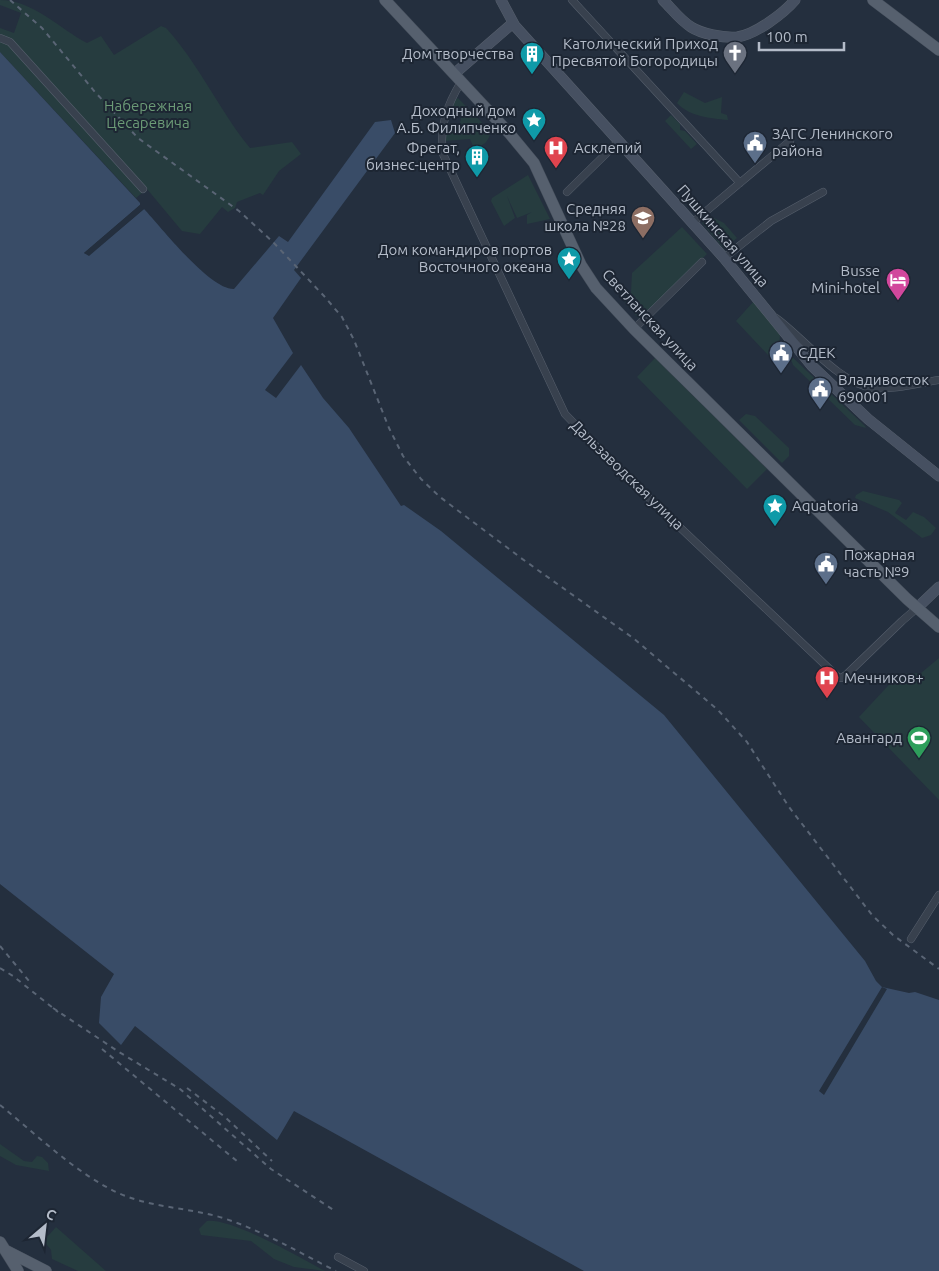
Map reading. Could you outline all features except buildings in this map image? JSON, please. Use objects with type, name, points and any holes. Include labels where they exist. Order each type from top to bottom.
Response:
[{"type":"main road","name":"Светланская улица","points":[[385,0],[534,163],[581,264],[594,286],[634,329],[939,627]]},
{"type":"main road","name":"Пушкинская улица","points":[[501,0],[513,23],[724,258],[770,313],[787,338],[839,393],[939,476]]},
{"type":"main road","points":[[663,0],[685,23],[694,29],[737,37],[763,26],[782,13],[795,0]]},
{"type":"main road","points":[[873,0],[939,50]]},
{"type":"main road","points":[[458,78],[513,23]]},
{"type":"main road","points":[[918,608],[939,587]]},
{"type":"main road","points":[[2,1247],[18,1271]]},
{"type":"main road","points":[[2,1247],[46,1271]]},
{"type":"street","points":[[572,0],[740,183]]},
{"type":"street","points":[[0,38],[10,42],[143,189]]},
{"type":"street","name":"Дальзаводская улица","points":[[458,78],[444,121],[441,138],[443,154],[565,414],[614,465],[835,675],[841,678],[846,675],[918,608]]},
{"type":"street","points":[[692,223],[790,140]]},
{"type":"street","points":[[567,192],[619,141]]},
{"type":"street","points":[[724,258],[771,221],[823,192]]},
{"type":"street","points":[[634,329],[702,262]]},
{"type":"street","points":[[770,313],[829,364],[857,383],[871,388],[881,388],[939,380]]},
{"type":"street","points":[[911,939],[939,895]]},
{"type":"street","points":[[338,1256],[364,1271]]},
{"type":"green space","name":"Набережная Цесаревича","points":[[0,0],[12,1],[35,10],[87,43],[101,36],[114,55],[161,26],[166,28],[189,57],[228,118],[250,148],[292,142],[301,154],[279,171],[263,195],[260,193],[237,202],[235,208],[228,212],[222,207],[200,234],[182,231],[147,189],[136,198],[0,52],[0,28],[14,33],[21,13],[0,5]]},
{"type":"green space","points":[[684,92],[705,103],[722,97],[721,113],[727,115],[728,120],[701,116],[682,108],[677,103]]},
{"type":"green space","points":[[458,98],[491,132],[487,141],[483,144],[473,146],[470,139],[444,141],[444,132],[449,132],[451,127],[459,126],[460,115],[450,110]]},
{"type":"green space","points":[[671,115],[680,124],[680,130],[685,131],[697,144],[691,149],[665,121]]},
{"type":"green space","points":[[528,175],[550,219],[527,224],[527,215],[532,212],[517,218],[507,196],[515,218],[504,226],[491,201],[492,198]]},
{"type":"green space","points":[[710,216],[724,223],[737,238],[724,249],[702,223]]},
{"type":"green space","points":[[682,227],[707,254],[639,319],[623,300],[631,292],[632,273]]},
{"type":"green space","points":[[754,301],[780,335],[779,348],[770,357],[736,321]]},
{"type":"green space","points":[[789,354],[866,428],[855,425],[793,365]]},
{"type":"green space","points":[[655,358],[767,469],[747,489],[637,377]]},
{"type":"green space","points":[[746,414],[755,416],[789,448],[789,456],[782,463],[739,420]]},
{"type":"green space","points":[[863,491],[899,500],[902,503],[895,513],[906,520],[913,512],[924,517],[936,528],[931,535],[922,538],[888,512],[855,498],[856,495]]},
{"type":"green space","name":"Авангард","points":[[939,658],[939,800],[859,717],[899,674],[921,673]]},
{"type":"green space","points":[[0,1144],[24,1161],[32,1162],[37,1156],[42,1157],[48,1163],[49,1171],[16,1165],[0,1156]]},
{"type":"green space","points":[[207,1221],[218,1222],[249,1232],[325,1271],[294,1267],[274,1259],[251,1241],[201,1235],[199,1229]]},
{"type":"green space","points":[[56,1227],[106,1271],[78,1271],[52,1259],[51,1250],[40,1236],[43,1232],[48,1236]]},
{"type":"water","points":[[0,52],[140,203],[84,253],[89,255],[144,209],[199,269],[224,287],[234,289],[279,236],[288,242],[375,122],[391,120],[395,133],[294,270],[301,278],[273,318],[293,353],[265,390],[276,398],[301,365],[323,398],[349,428],[401,506],[404,505],[441,531],[664,715],[865,961],[876,981],[882,987],[909,993],[915,992],[939,1000],[939,1271],[584,1271],[294,1111],[277,1140],[135,1026],[121,1045],[99,1023],[101,997],[114,974],[0,884]]},
{"type":"pier","points":[[140,205],[144,209],[89,256],[84,253]]},
{"type":"pier","points":[[882,987],[887,989],[824,1095],[819,1091]]},
{"type":"railway","points":[[10,0],[42,28],[95,92],[138,138],[239,211],[273,242],[324,296],[342,317],[354,340],[389,428],[403,456],[421,479],[440,497],[521,558],[633,638],[718,710],[747,742],[789,807],[872,915],[893,935],[939,969]]},
{"type":"railway","points":[[0,946],[29,981]]},
{"type":"railway","points":[[0,968],[58,1012]]},
{"type":"railway","points":[[53,1008],[119,1052],[180,1089],[271,1169],[335,1211]]},
{"type":"railway","points":[[102,1049],[238,1162]]},
{"type":"railway","points":[[187,1088],[225,1117],[272,1161]]},
{"type":"railway","points":[[0,1105],[55,1152],[85,1174],[116,1192],[142,1201],[209,1214],[238,1223],[336,1271]]},
{"type":"place","name":"Католический Приход Пресвятой Богородицы","points":[[735,74]]},
{"type":"place","name":"Дом творчества","points":[[532,75]]},
{"type":"place","name":"Доходный дом А.Б. Филипченко","points":[[534,141]]},
{"type":"place","name":"ЗАГС Ленинского района","points":[[755,164]]},
{"type":"place","name":"Асклепий","points":[[556,169]]},
{"type":"place","name":"Фрегат, бизнес-центр","points":[[477,178]]},
{"type":"place","name":"Средняя школа №28","points":[[643,239]]},
{"type":"place","name":"Дом командиров портов Восточного океана","points":[[569,280]]},
{"type":"place","name":"Busse Mini-hotel","points":[[898,301]]},
{"type":"place","name":"СДЕК","points":[[781,374]]},
{"type":"place","name":"Владивосток 690001","points":[[820,410]]},
{"type":"place","name":"Aquatoria","points":[[775,527]]},
{"type":"place","name":"Пожарная часть №9","points":[[826,585]]},
{"type":"place","name":"Мечников+","points":[[827,699]]},
{"type":"place","name":"Авангард","points":[[919,759]]}]
